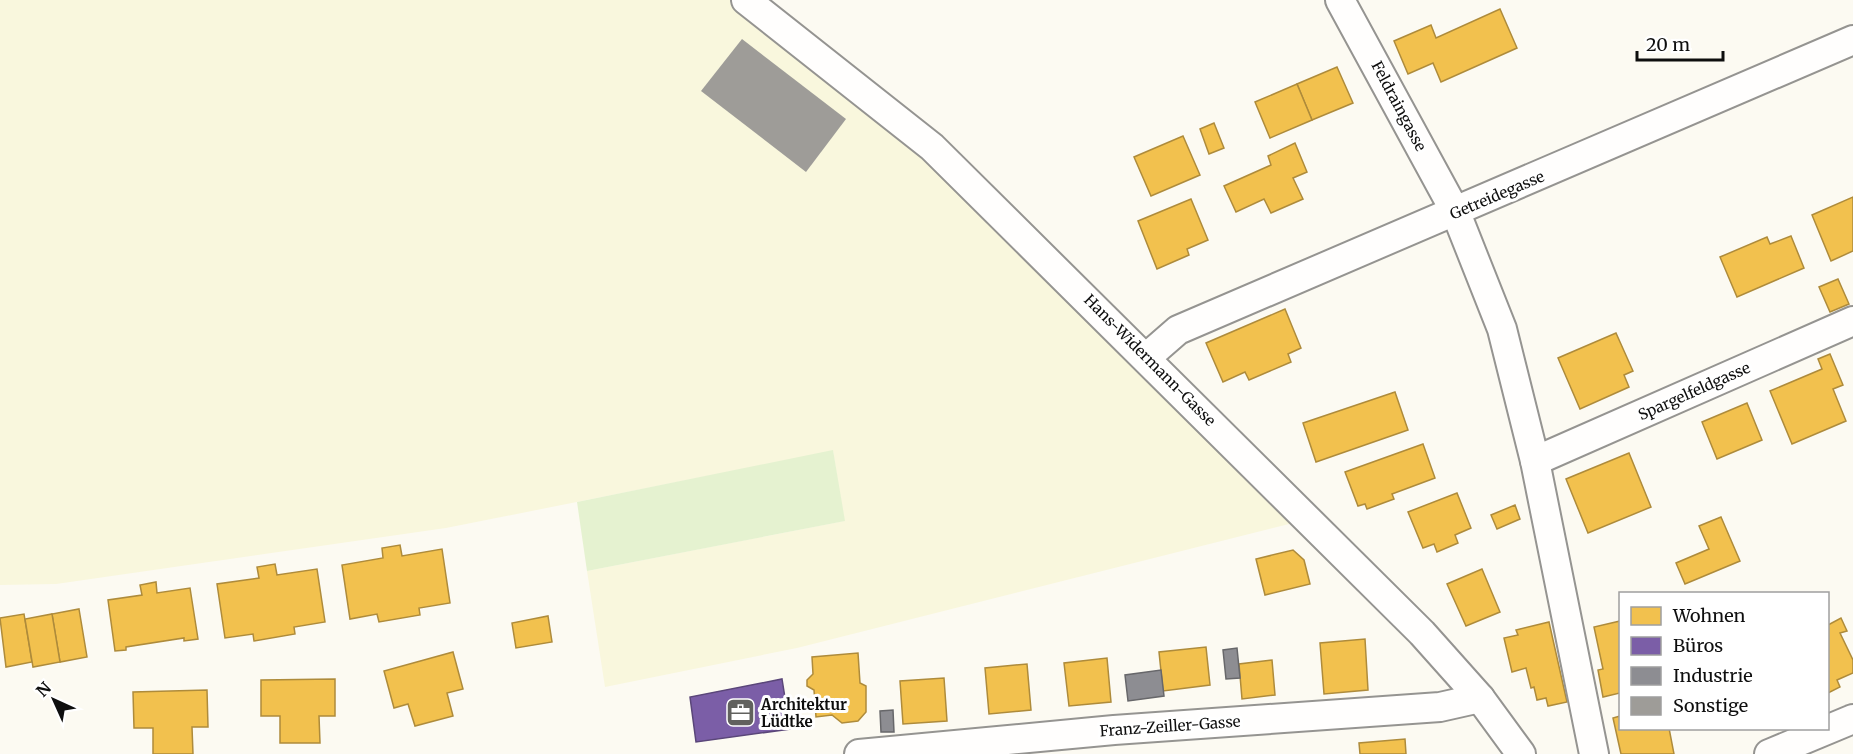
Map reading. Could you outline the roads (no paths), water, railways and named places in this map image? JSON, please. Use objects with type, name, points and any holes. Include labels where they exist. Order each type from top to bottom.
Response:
[{"type":"street","name":"Hans-Widermann-Gasse","points":[[746,0],[932,147],[1147,357],[1422,633],[1480,698],[1521,754]]},
{"type":"street","name":"Feldraingasse","points":[[1340,0],[1456,213]]},
{"type":"street","name":"Getreidegasse","points":[[1147,357],[1178,330],[1456,213],[1853,40]]},
{"type":"street","points":[[1456,213],[1505,338],[1535,461],[1594,754]]},
{"type":"street","name":"Spargelfeldgasse","points":[[1535,461],[1853,321]]},
{"type":"street","name":"Franz-Zeiller-Gasse","points":[[859,754],[1114,730],[1440,707],[1480,698]]},
{"type":"street","points":[[1829,729],[1853,719]]},
{"type":"street","points":[[1769,754],[1827,730]]},
{"type":"place","name":"Architektur Lüdtke","points":[[740,713]]}]
